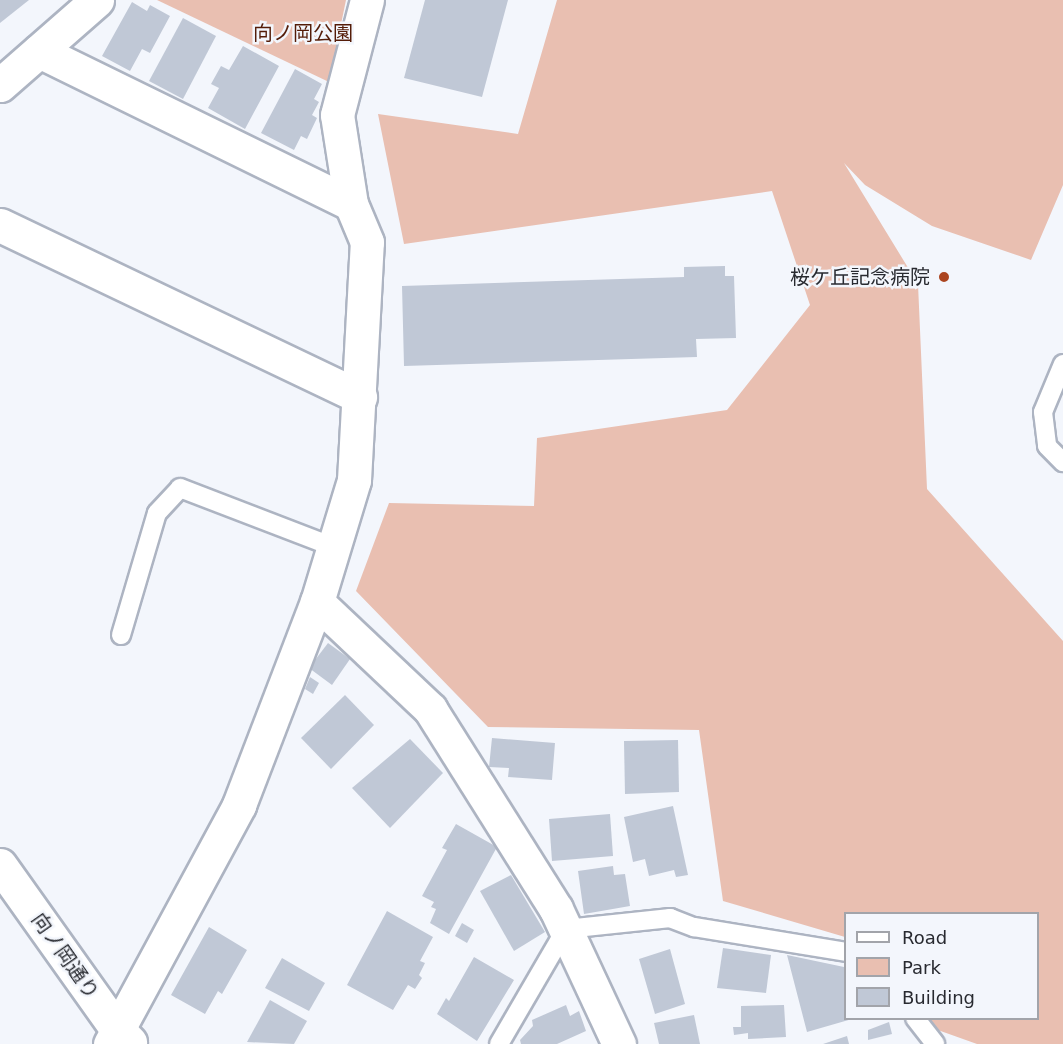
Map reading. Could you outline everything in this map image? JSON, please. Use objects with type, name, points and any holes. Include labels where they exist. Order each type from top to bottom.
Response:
[{"type":"street","points":[[0,85],[97,0]]},
{"type":"street","points":[[120,1039],[239,805],[316,602],[354,480],[367,242],[351,204],[337,115],[367,0]]},
{"type":"street","points":[[39,51],[351,204]]},
{"type":"street","points":[[0,225],[360,397]]},
{"type":"street","points":[[316,602],[430,709],[566,929],[619,1044]]},
{"type":"street","name":"向ノ岡通り","points":[[0,865],[120,1039]]},
{"type":"lane","points":[[1063,364],[1044,412],[1047,446],[1063,462]]},
{"type":"lane","points":[[121,634],[156,513],[180,488],[334,547]]},
{"type":"lane","points":[[499,1044],[566,929],[670,918],[694,927],[844,952]]},
{"type":"lane","points":[[917,1020],[936,1044]]},
{"type":"green space","name":"向ノ岡公園","points":[[157,0],[346,0],[329,82]]},
{"type":"green space","points":[[557,0],[1063,0],[1063,185],[1031,260],[932,226],[865,185],[844,163],[918,284],[927,489],[1063,641],[1063,1044],[977,1044],[935,1029],[930,1020],[1039,1020],[1039,912],[844,912],[844,937],[723,901],[699,730],[488,727],[356,591],[389,503],[534,506],[537,438],[727,410],[810,305],[772,191],[404,244],[378,114],[518,134]]},
{"type":"building","points":[[0,0],[29,0],[0,23]]},
{"type":"building","points":[[425,0],[508,0],[482,97],[404,78]]},
{"type":"building","points":[[132,2],[147,11],[150,5],[170,16],[150,53],[142,49],[130,71],[102,56]]},
{"type":"building","points":[[183,18],[216,36],[183,99],[149,81]]},
{"type":"building","points":[[243,46],[279,66],[245,129],[208,108],[219,88],[211,84],[221,66],[229,70]]},
{"type":"building","points":[[295,69],[322,84],[314,99],[319,102],[312,115],[317,118],[307,139],[301,136],[294,150],[261,133]]},
{"type":"building","points":[[725,266],[725,276],[734,276],[736,338],[696,339],[697,357],[404,366],[402,286],[684,277],[684,267]]},
{"type":"building","points":[[328,643],[350,659],[332,685],[309,668]]},
{"type":"building","points":[[310,677],[319,683],[313,694],[305,689]]},
{"type":"building","points":[[345,695],[374,725],[331,769],[301,738]]},
{"type":"building","points":[[492,738],[555,743],[552,780],[508,777],[509,768],[489,767]]},
{"type":"building","points":[[410,739],[443,773],[390,828],[352,788]]},
{"type":"building","points":[[678,740],[679,792],[625,794],[624,741]]},
{"type":"building","points":[[673,806],[688,875],[676,877],[674,870],[649,876],[645,859],[633,862],[624,817]]},
{"type":"building","points":[[610,814],[613,856],[552,861],[549,819]]},
{"type":"building","points":[[456,824],[497,847],[449,934],[430,923],[436,909],[431,907],[434,902],[422,896],[447,850],[442,848]]},
{"type":"building","points":[[613,866],[614,875],[625,874],[630,906],[584,914],[578,871]]},
{"type":"building","points":[[511,875],[545,932],[514,951],[480,891]]},
{"type":"building","points":[[387,911],[433,937],[420,961],[425,963],[419,975],[422,978],[415,989],[408,985],[393,1010],[347,985]]},
{"type":"building","points":[[462,923],[474,930],[467,943],[455,936]]},
{"type":"building","points":[[209,927],[247,950],[222,994],[218,991],[205,1014],[171,995]]},
{"type":"building","points":[[723,948],[771,955],[766,993],[717,988]]},
{"type":"building","points":[[670,949],[685,1004],[655,1014],[639,959]]},
{"type":"building","points":[[787,955],[844,967],[844,1020],[849,1020],[807,1032]]},
{"type":"building","points":[[474,957],[514,980],[477,1041],[437,1014],[446,998],[449,1001]]},
{"type":"building","points":[[282,958],[325,983],[309,1011],[265,988]]},
{"type":"building","points":[[270,1000],[307,1021],[294,1044],[247,1042]]},
{"type":"building","points":[[566,1005],[570,1016],[579,1011],[586,1031],[557,1044],[521,1044],[520,1040],[533,1026],[532,1020]]},
{"type":"building","points":[[784,1005],[786,1037],[748,1039],[748,1033],[734,1035],[733,1027],[741,1027],[741,1006]]},
{"type":"building","points":[[694,1015],[700,1044],[659,1044],[654,1023]]},
{"type":"building","points":[[889,1022],[892,1034],[868,1040],[868,1030]]},
{"type":"building","points":[[847,1036],[849,1044],[823,1044]]},
{"type":"place","name":"桜ケ丘記念病院","points":[[944,277]]}]
